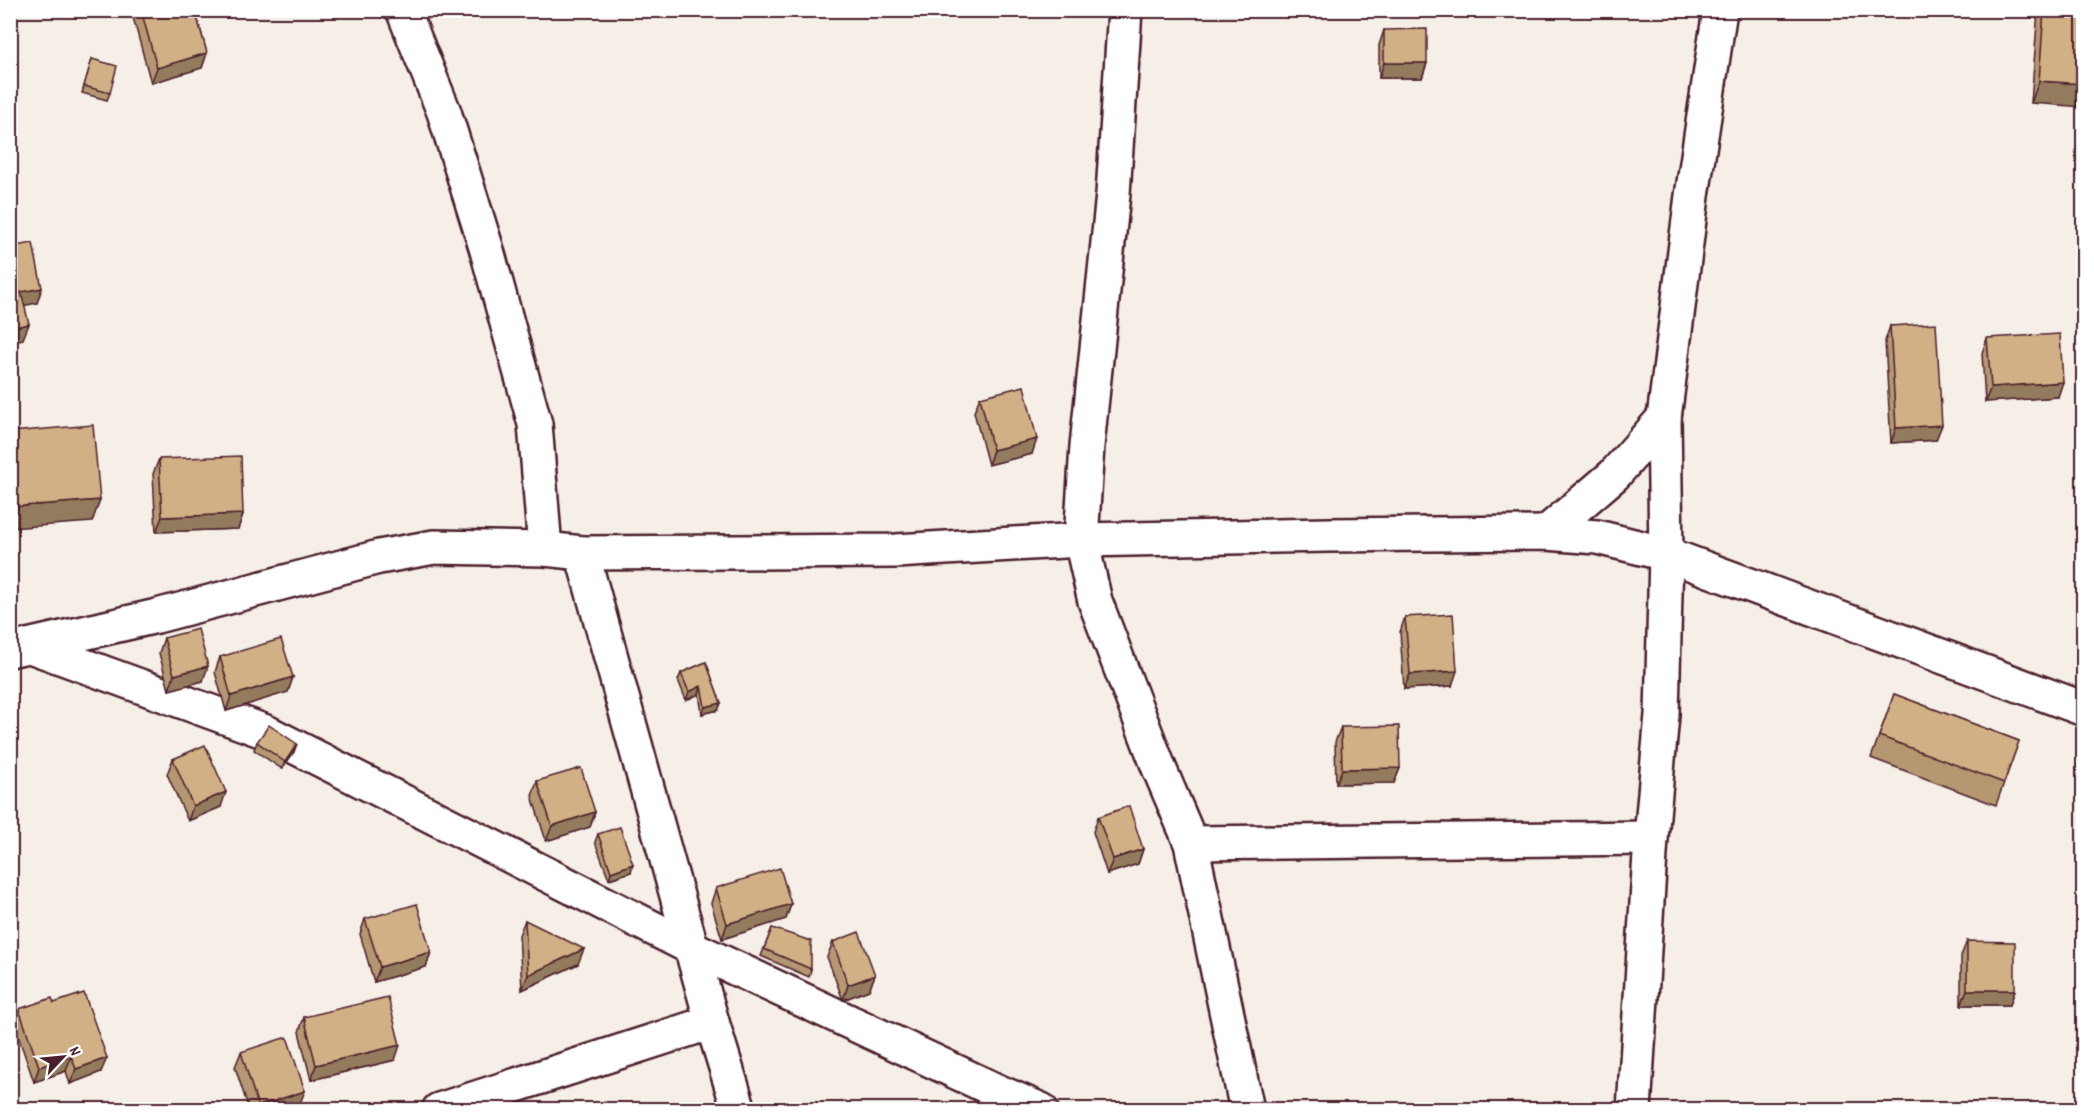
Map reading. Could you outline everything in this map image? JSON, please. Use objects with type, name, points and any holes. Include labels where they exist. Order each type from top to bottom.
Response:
[{"type":"street","points":[[403,10],[444,112],[486,247],[535,424],[545,549]]},
{"type":"street","points":[[1125,10],[1113,194],[1087,446],[1081,540],[1095,601],[1159,768],[1191,843],[1247,1110]]},
{"type":"street","points":[[1634,1110],[1651,838],[1662,715],[1666,554],[1664,418],[1692,196],[1720,10]]},
{"type":"street","points":[[1546,533],[1614,475],[1664,418]]},
{"type":"street","points":[[20,648],[157,616],[380,557],[434,547],[545,549],[582,553],[896,551],[1081,540],[1546,533],[1597,537],[1666,554],[2084,709]]},
{"type":"street","points":[[582,553],[712,1022],[740,1110]]},
{"type":"street","points":[[20,648],[266,732],[692,948],[1002,1101],[1041,1110]]},
{"type":"street","points":[[1191,843],[1651,838]]},
{"type":"street","points":[[440,1110],[712,1022]]},
{"type":"building","points":[[141,10],[195,10],[207,53],[157,68]]},
{"type":"building","points":[[2044,10],[2084,10],[2084,84],[2039,81]]},
{"type":"building","points":[[1427,29],[1427,63],[1384,63],[1384,30]]},
{"type":"building","points":[[92,59],[117,66],[110,93],[84,86]]},
{"type":"building","points":[[33,243],[42,288],[21,292],[29,324],[10,328],[10,247]]},
{"type":"building","points":[[1936,323],[1942,425],[1896,428],[1890,326]]},
{"type":"building","points":[[2060,334],[2063,382],[1991,387],[1987,338]]},
{"type":"building","points":[[1024,386],[1037,439],[993,450],[980,397]]},
{"type":"building","points":[[93,425],[100,500],[10,507],[10,432]]},
{"type":"building","points":[[241,456],[243,514],[162,517],[159,459]]},
{"type":"building","points":[[1453,614],[1457,671],[1410,674],[1405,617]]},
{"type":"building","points":[[198,629],[208,666],[174,675],[164,638]]},
{"type":"building","points":[[281,639],[293,677],[231,696],[220,657]]},
{"type":"building","points":[[706,662],[721,703],[705,707],[701,686],[689,692],[681,673]]},
{"type":"building","points":[[1894,694],[2019,741],[2004,783],[1879,736]]},
{"type":"building","points":[[269,725],[297,744],[285,762],[257,742]]},
{"type":"building","points":[[1399,726],[1400,768],[1342,769],[1341,727]]},
{"type":"building","points":[[205,745],[226,792],[193,806],[173,759]]},
{"type":"building","points":[[581,768],[595,812],[552,826],[537,781]]},
{"type":"building","points":[[1129,806],[1143,849],[1113,859],[1098,817]]},
{"type":"building","points":[[620,827],[633,864],[611,872],[598,834]]},
{"type":"building","points":[[780,868],[791,904],[727,924],[716,888]]},
{"type":"building","points":[[417,904],[431,952],[380,967],[365,919]]},
{"type":"building","points":[[525,920],[584,949],[528,975]]},
{"type":"building","points":[[772,928],[811,941],[811,969],[764,949]]},
{"type":"building","points":[[859,932],[875,975],[848,985],[833,942]]},
{"type":"building","points":[[1967,941],[2015,942],[2015,990],[1967,990]]},
{"type":"building","points":[[84,993],[107,1058],[76,1069],[71,1056],[39,1067],[19,1009],[52,998],[54,1003]]},
{"type":"building","points":[[388,997],[400,1045],[316,1065],[304,1017]]},
{"type":"building","points":[[10,1000],[14,1015],[10,1015]]},
{"type":"building","points":[[287,1037],[305,1091],[258,1106],[241,1052]]}]
